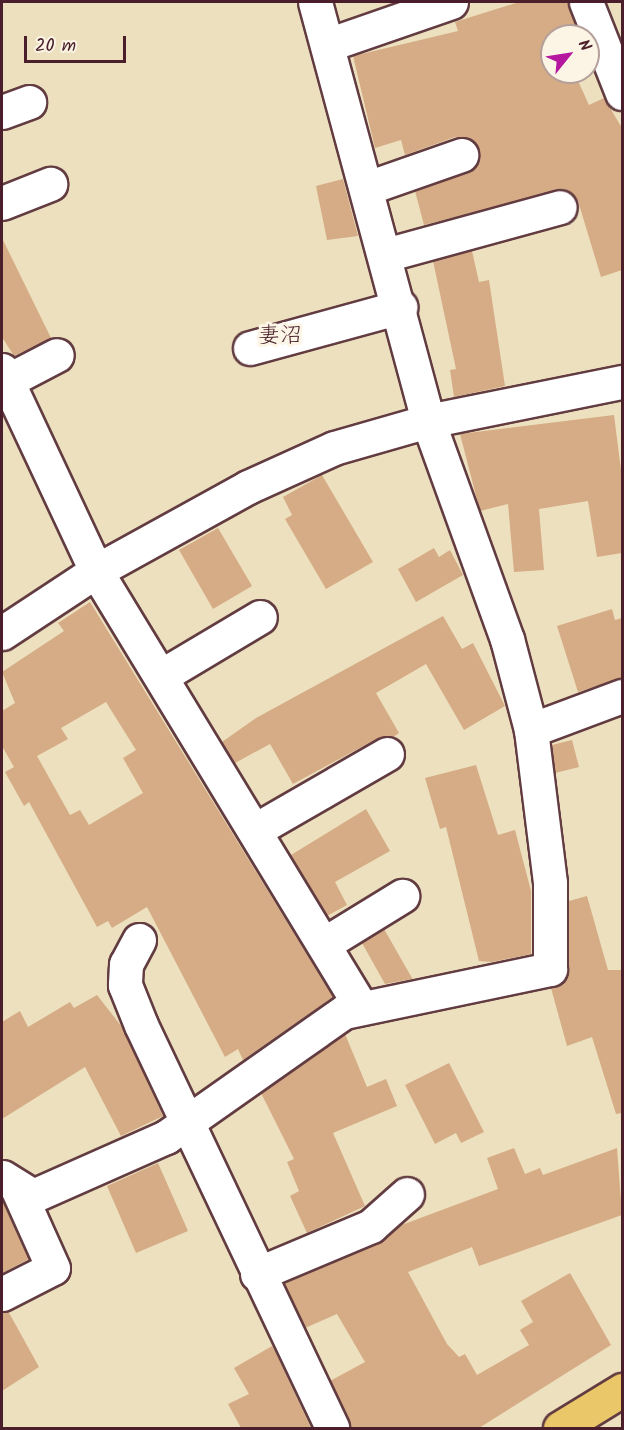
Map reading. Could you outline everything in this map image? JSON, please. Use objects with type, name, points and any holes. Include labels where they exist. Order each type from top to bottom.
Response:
[{"type":"main road","points":[[560,1428],[622,1390]]},
{"type":"street","points":[[315,2],[330,44],[428,421],[507,639],[531,730],[550,883],[550,969],[344,1012]]},
{"type":"street","points":[[330,44],[451,2]]},
{"type":"street","points":[[586,2],[622,93]]},
{"type":"street","points":[[366,188],[461,155]]},
{"type":"street","points":[[2,203],[50,184]]},
{"type":"street","points":[[385,255],[560,207]]},
{"type":"street","points":[[250,348],[400,307]]},
{"type":"street","points":[[9,1182],[33,1196],[166,1137],[358,1002],[257,828],[96,571],[4,375],[57,355]]},
{"type":"street","points":[[2,633],[96,571],[248,487],[334,448],[428,421],[622,382]]},
{"type":"street","points":[[161,676],[260,617]]},
{"type":"street","points":[[531,730],[622,696]]},
{"type":"street","points":[[257,828],[387,754]]},
{"type":"street","points":[[324,944],[402,896]]},
{"type":"street","points":[[139,940],[126,964],[126,985],[183,1123],[332,1428]]},
{"type":"street","points":[[2,1294],[53,1268],[9,1182]]},
{"type":"street","points":[[257,1274],[371,1226],[394,1211],[407,1194]]},
{"type":"building","points":[[519,2],[568,2],[575,24],[540,24],[540,84],[579,84],[589,105],[604,98],[622,128],[622,270],[601,277],[578,201],[564,189],[424,225],[415,191],[475,168],[479,158],[473,140],[455,137],[405,155],[401,140],[375,148],[353,56],[458,31],[455,22]]},
{"type":"building","points":[[343,179],[358,236],[327,240],[316,186]]},
{"type":"building","points":[[2,238],[51,338],[14,356],[2,337]]},
{"type":"building","points":[[472,251],[479,282],[489,280],[505,386],[454,397],[450,370],[456,369],[433,261]]},
{"type":"building","points":[[614,415],[622,478],[622,553],[597,557],[588,501],[539,509],[544,570],[514,572],[508,504],[480,511],[460,434]]},
{"type":"building","points":[[322,475],[373,562],[326,589],[285,519],[292,515],[283,497]]},
{"type":"building","points":[[218,528],[252,586],[213,609],[179,550]]},
{"type":"building","points":[[434,548],[439,557],[450,550],[463,575],[416,602],[398,569]]},
{"type":"building","points":[[90,602],[333,997],[243,1060],[238,1049],[225,1057],[147,907],[112,928],[108,921],[97,927],[29,802],[24,806],[5,772],[14,767],[2,746],[2,711],[15,703],[2,672],[64,631],[58,623]],"holes":[[[106,702],[136,750],[123,758],[143,793],[89,825],[80,810],[70,815],[37,756],[68,739],[61,728]]]},
{"type":"building","points":[[612,609],[615,620],[622,618],[622,678],[578,692],[557,626]]},
{"type":"building","points":[[443,616],[462,649],[473,643],[505,706],[464,730],[426,664],[376,693],[399,733],[393,737],[378,738],[293,784],[270,744],[235,763],[222,742],[256,718]]},
{"type":"building","points":[[572,740],[579,767],[555,773],[552,745]]},
{"type":"building","points":[[476,765],[498,835],[515,830],[531,891],[531,954],[492,962],[479,961],[446,827],[440,829],[425,778]]},
{"type":"building","points":[[366,809],[390,851],[335,882],[347,905],[327,916],[291,855]]},
{"type":"building","points":[[587,896],[608,970],[622,970],[622,1113],[616,1114],[592,1037],[567,1046],[551,988],[562,983],[569,970],[569,901]]},
{"type":"building","points":[[384,929],[412,979],[385,984],[362,943]]},
{"type":"building","points":[[97,995],[122,1027],[163,1116],[121,1136],[85,1067],[2,1119],[2,1022],[20,1011],[28,1027],[70,1002],[74,1008]]},
{"type":"building","points":[[345,1034],[367,1087],[386,1079],[397,1106],[333,1133],[365,1206],[307,1233],[290,1196],[299,1191],[287,1162],[294,1159],[261,1093]]},
{"type":"building","points":[[449,1063],[484,1132],[461,1143],[456,1133],[435,1144],[405,1085]]},
{"type":"building","points":[[514,1148],[525,1174],[540,1168],[543,1175],[617,1148],[622,1215],[479,1266],[472,1247],[408,1272],[447,1344],[459,1357],[465,1354],[477,1375],[529,1345],[520,1330],[533,1322],[521,1301],[570,1273],[611,1345],[479,1428],[351,1428],[330,1381],[365,1362],[337,1314],[305,1328],[284,1283],[378,1243],[399,1226],[498,1189],[487,1158]]},
{"type":"building","points":[[158,1163],[188,1231],[136,1253],[107,1186]]},
{"type":"building","points":[[2,1199],[29,1259],[2,1273]]},
{"type":"building","points":[[8,1311],[39,1367],[2,1391],[2,1313]]},
{"type":"building","points":[[272,1346],[311,1428],[241,1428],[228,1404],[249,1394],[234,1368]]},
{"type":"district","name":"妻沼","points":[[280,337]]}]
